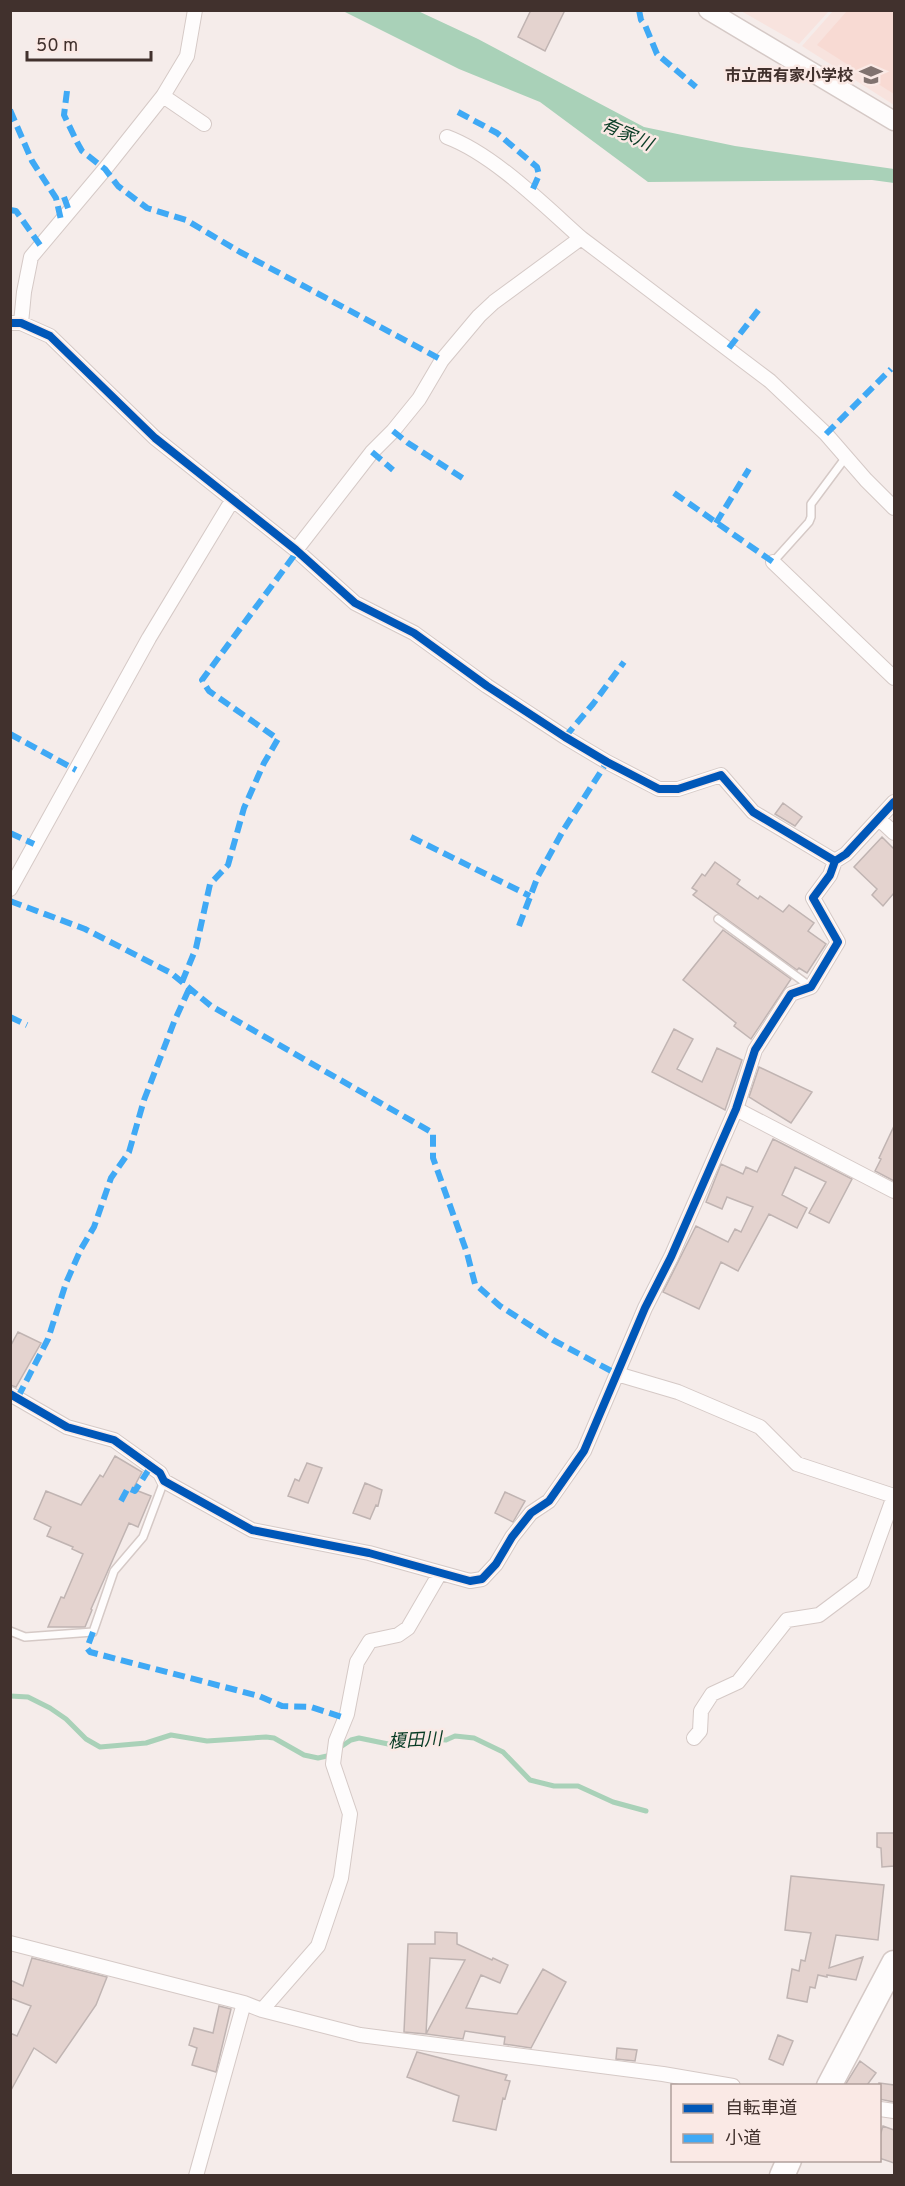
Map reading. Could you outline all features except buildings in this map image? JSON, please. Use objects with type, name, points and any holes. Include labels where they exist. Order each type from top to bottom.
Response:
[{"type":"highway","points":[[830,2084],[894,1963]]},
{"type":"street","points":[[195,10],[188,56],[163,96],[31,257],[16,323],[50,336],[155,438],[296,550],[355,603],[414,633],[487,686],[565,737],[659,789],[678,789],[721,775],[753,812],[835,861]]},
{"type":"street","points":[[708,10],[894,121]]},
{"type":"street","points":[[163,96],[204,124]]},
{"type":"street","points":[[447,137],[467,146],[522,186],[581,238],[770,381],[826,434],[894,508]]},
{"type":"street","points":[[296,550],[372,452],[419,399],[442,360],[479,316],[494,302],[581,238]]},
{"type":"street","points":[[10,889],[149,638],[233,499]]},
{"type":"street","points":[[772,562],[894,678]]},
{"type":"street","points":[[10,1394],[66,1427],[114,1440],[160,1473],[164,1481],[252,1530],[318,1542],[470,1581],[482,1579],[496,1564],[512,1537],[531,1513],[549,1501],[584,1451],[645,1308],[671,1257],[736,1109],[755,1050],[791,994],[811,987],[837,942],[813,898],[830,874],[835,861],[846,854],[894,802]]},
{"type":"street","points":[[879,819],[894,833]]},
{"type":"street","points":[[736,1109],[894,1191]]},
{"type":"street","points":[[617,1374],[678,1392],[760,1427],[797,1464],[894,1496],[863,1581],[819,1615],[787,1620],[738,1682],[712,1694],[701,1711],[700,1731],[694,1738]]},
{"type":"street","points":[[262,2010],[318,1946],[341,1878],[350,1814],[333,1764],[347,1714],[357,1662],[370,1641],[398,1635],[408,1628],[440,1573]]},
{"type":"street","points":[[10,1943],[244,2003],[262,2010],[360,2036],[727,2084]]},
{"type":"street","points":[[196,2175],[244,2003]]},
{"type":"lane","points":[[772,562],[809,522],[811,504],[846,457]]},
{"type":"lane","points":[[718,919],[811,987]]},
{"type":"lane","points":[[10,1631],[25,1637],[93,1632],[114,1571],[142,1537],[164,1481]]},
{"type":"shaded area","points":[[741,11],[829,11],[799,44]]},
{"type":"shaded area","name":"市立西有家小学校","points":[[833,11],[894,11],[894,105],[802,46]]},
{"type":"shaded area","name":"市立西有家小学校","points":[[847,11],[894,11],[894,94],[817,45]]},
{"type":"water","name":"有家川","points":[[343,11],[418,11],[478,39],[644,127],[735,146],[894,169],[894,183],[872,180],[648,182],[540,102],[459,69]]},
{"type":"waterway","name":"榎田川","points":[[10,1696],[28,1697],[50,1708],[66,1719],[86,1739],[100,1747],[146,1743],[171,1735],[207,1741],[266,1737],[274,1738],[304,1755],[318,1758],[327,1756],[351,1740],[359,1738],[393,1745],[423,1738],[446,1740],[455,1736],[474,1738],[503,1752],[530,1780],[554,1786],[578,1786],[613,1802],[646,1811]]},
{"type":"marked path","points":[[639,10],[641,20],[657,54],[696,87]]},
{"type":"marked path","points":[[67,91],[64,115],[82,151],[105,169],[118,186],[147,208],[186,220],[240,252],[442,360]]},
{"type":"marked path","points":[[10,110],[32,161],[56,198],[61,220]]},
{"type":"marked path","points":[[458,112],[497,133],[537,167],[539,175],[531,193]]},
{"type":"marked path","points":[[64,197],[69,211]]},
{"type":"marked path","points":[[10,210],[16,211],[40,245]]},
{"type":"marked path","points":[[729,348],[760,308]]},
{"type":"marked path","points":[[826,434],[891,369]]},
{"type":"marked path","points":[[393,431],[467,481]]},
{"type":"marked path","points":[[372,452],[393,470]]},
{"type":"marked path","points":[[716,523],[749,469]]},
{"type":"marked path","points":[[674,493],[773,562]]},
{"type":"marked path","points":[[182,982],[196,948],[210,884],[228,865],[244,808],[264,763],[278,739],[209,691],[202,680],[296,550]]},
{"type":"marked path","points":[[565,737],[624,662]]},
{"type":"marked path","points":[[10,734],[76,770]]},
{"type":"marked path","points":[[519,926],[538,876],[564,829],[607,762]]},
{"type":"marked path","points":[[10,833],[34,844]]},
{"type":"marked path","points":[[411,837],[530,896]]},
{"type":"marked path","points":[[10,901],[85,929],[171,973],[211,1006],[433,1133],[433,1158],[467,1253],[475,1284],[500,1306],[553,1340],[617,1374]]},
{"type":"marked path","points":[[18,1397],[48,1339],[66,1283],[94,1227],[111,1178],[129,1152],[144,1100],[189,989]]},
{"type":"marked path","points":[[10,1017],[27,1025]]},
{"type":"marked path","points":[[121,1501],[128,1488],[135,1491],[151,1466]]},
{"type":"marked path","points":[[93,1632],[87,1648],[90,1652],[259,1696],[282,1706],[311,1707],[345,1718]]},
{"type":"cycle path","points":[[10,323],[21,323],[50,336],[155,438],[296,550],[355,603],[414,633],[487,686],[565,737],[659,789],[678,789],[721,775],[753,812],[835,861]]},
{"type":"cycle path","points":[[10,1394],[67,1427],[114,1440],[160,1473],[164,1481],[252,1530],[369,1553],[470,1581],[482,1579],[496,1564],[512,1537],[531,1513],[549,1501],[584,1451],[645,1308],[671,1257],[736,1109],[755,1050],[791,994],[811,987],[838,942],[813,898],[830,875],[835,861],[846,854],[894,802]]},
{"type":"place","name":"市立西有家小学校","points":[[871,75]]}]
